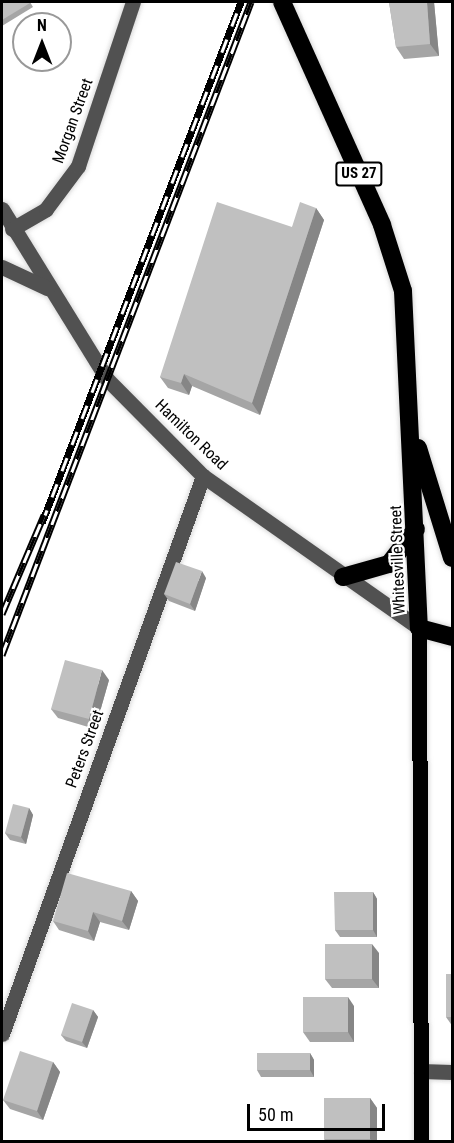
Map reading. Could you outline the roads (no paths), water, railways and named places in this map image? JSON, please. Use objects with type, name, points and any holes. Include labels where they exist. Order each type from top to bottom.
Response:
[{"type":"highway","name":"Whitesville Street","points":[[282,2],[382,225],[403,291],[412,429],[419,628]]},
{"type":"highway","points":[[412,429],[453,558]]},
{"type":"highway","points":[[343,577],[389,564],[416,529]]},
{"type":"highway","name":"Hamilton Road","points":[[419,628],[453,637]]},
{"type":"main road","name":"Whitesville Street","points":[[419,628],[421,1142]]},
{"type":"street","name":"Morgan Street","points":[[12,229],[46,209],[78,166],[133,2]]},
{"type":"street","name":"Hamilton Road","points":[[2,209],[12,229],[107,379],[203,477],[419,628]]},
{"type":"street","points":[[2,267],[39,281],[54,294]]},
{"type":"street","name":"Peters Street","points":[[2,1034],[203,477]]},
{"type":"street","points":[[421,1071],[453,1072]]},
{"type":"railway","points":[[42,523],[241,2]]},
{"type":"railway","points":[[2,655],[251,2]]},
{"type":"railway","points":[[2,614],[44,515]]}]
